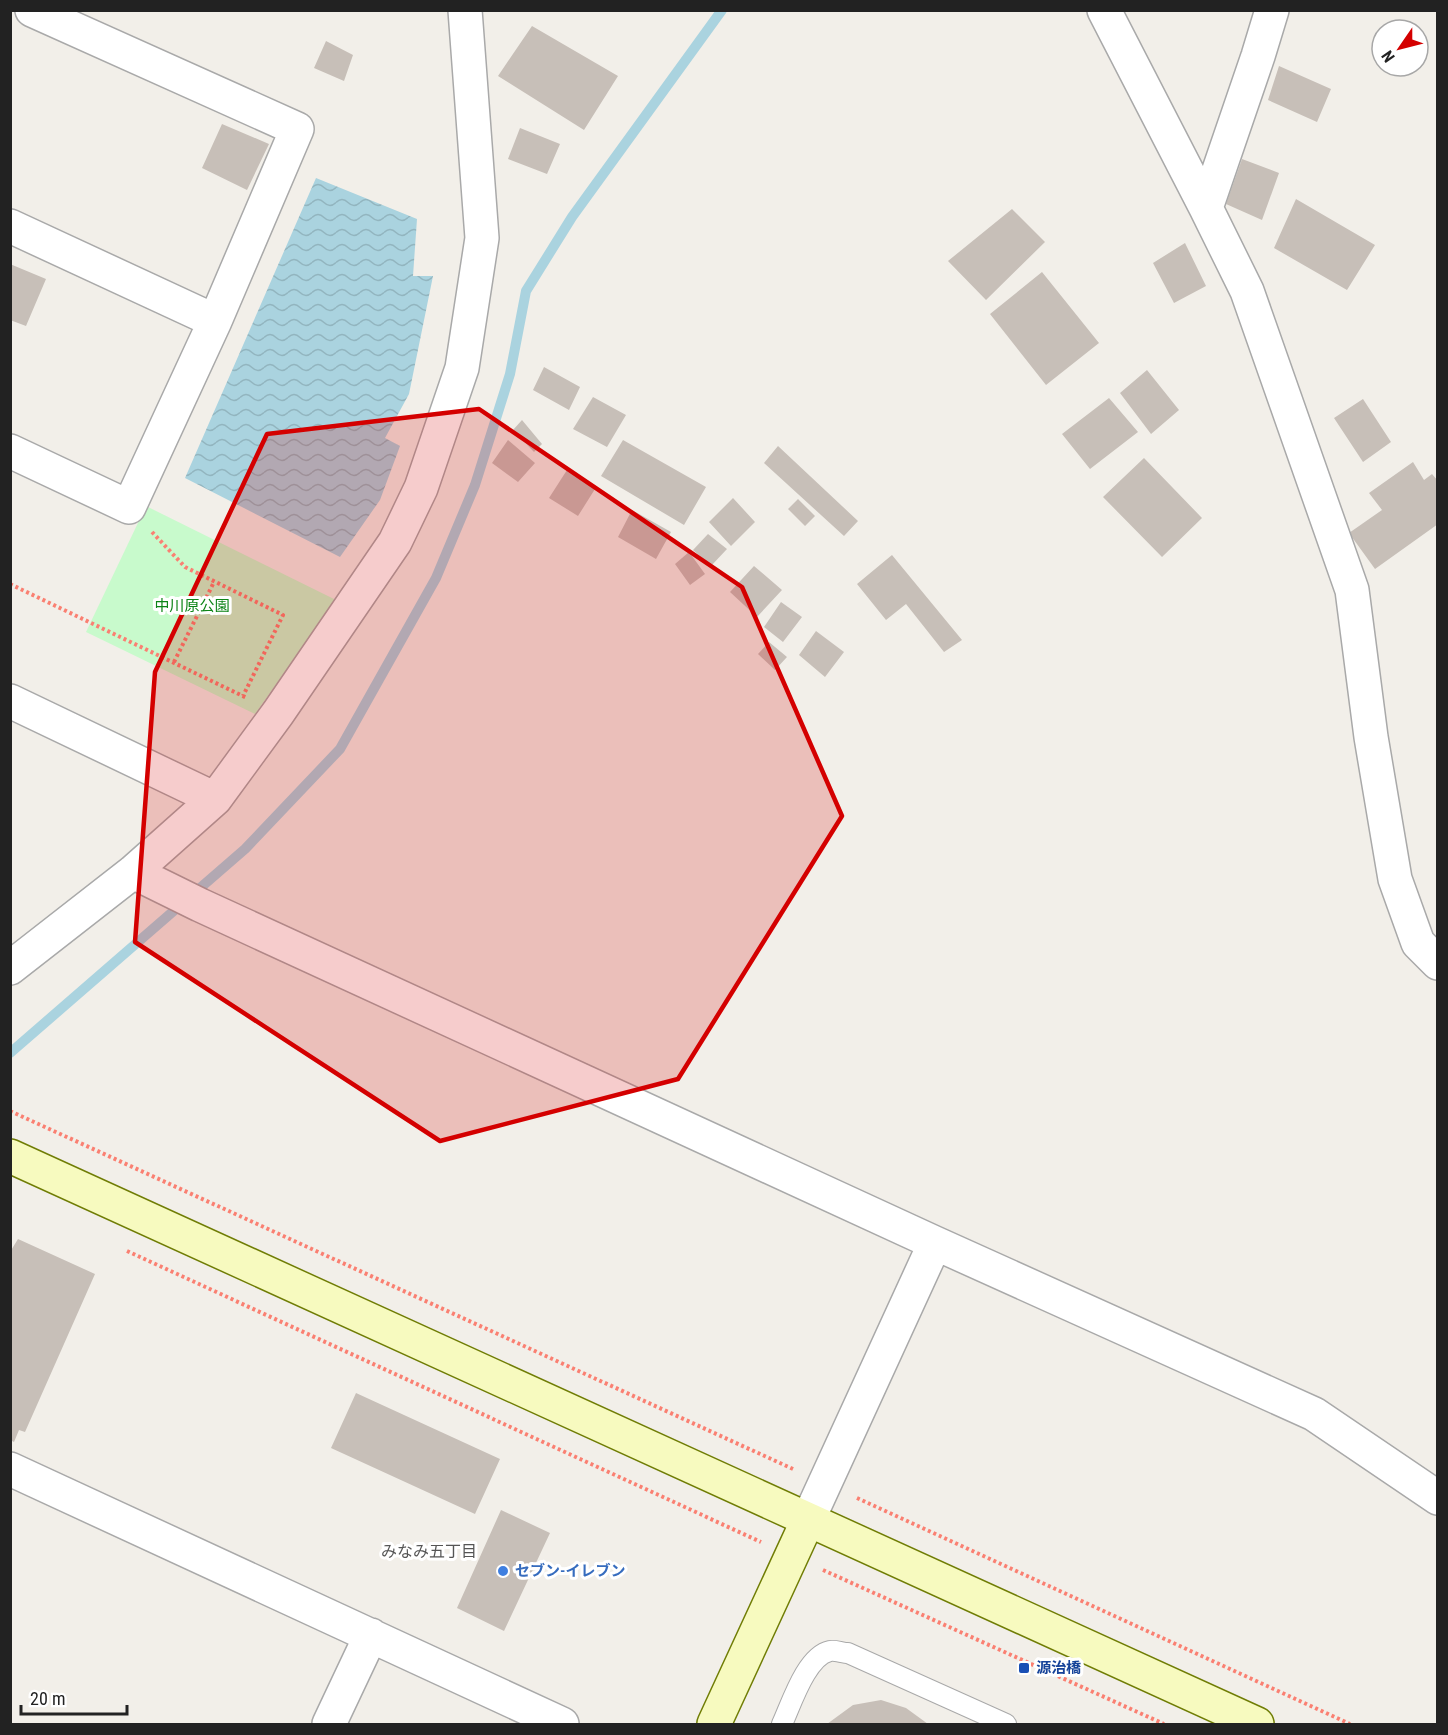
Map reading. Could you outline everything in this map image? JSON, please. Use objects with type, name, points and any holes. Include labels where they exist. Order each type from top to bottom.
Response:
[{"type":"street","points":[[10,451],[129,507],[215,321],[297,129],[32,10]]},
{"type":"street","points":[[10,968],[23,941],[133,872],[216,799],[395,542],[421,488],[462,368],[482,238],[465,10]]},
{"type":"street","points":[[1104,10],[1246,291],[1352,590],[1371,736],[1395,879],[1418,943],[1437,963]]},
{"type":"street","points":[[1206,208],[1272,10]]},
{"type":"street","points":[[10,226],[215,321]]},
{"type":"street","points":[[10,701],[216,799]]},
{"type":"street","points":[[133,872],[935,1244],[1314,1414],[1437,1498]]},
{"type":"street","points":[[10,1156],[1257,1725]]},
{"type":"street","points":[[714,1725],[935,1244]]},
{"type":"street","points":[[10,1469],[562,1725]]},
{"type":"street","points":[[329,1725],[371,1635]]},
{"type":"lane","points":[[782,1725],[806,1671],[816,1658],[830,1651],[849,1653],[1006,1725]]},
{"type":"path","points":[[129,507],[184,567],[283,615],[243,696]]},
{"type":"path","points":[[174,662],[214,582]]},
{"type":"path","points":[[10,584],[278,713]]},
{"type":"path","points":[[10,1111],[1350,1725]]},
{"type":"path","points":[[119,1247],[1164,1725]]},
{"type":"highlighted area","points":[[479,409],[742,587],[842,816],[678,1079],[440,1141],[135,942],[155,672],[267,434]]},
{"type":"green space","name":"中川原公園","points":[[146,506],[336,600],[255,714],[86,632]]},
{"type":"water","points":[[316,178],[417,219],[413,276],[433,276],[409,394],[385,438],[400,446],[380,500],[340,557],[185,478]]},
{"type":"building","points":[[532,26],[618,76],[584,130],[498,76]]},
{"type":"building","points":[[326,41],[353,55],[344,81],[314,68]]},
{"type":"building","points":[[1279,66],[1331,89],[1317,122],[1268,100]]},
{"type":"building","points":[[222,124],[269,144],[247,190],[202,168]]},
{"type":"building","points":[[520,128],[560,144],[547,174],[508,159]]},
{"type":"building","points":[[1242,159],[1279,173],[1262,220],[1226,204]]},
{"type":"building","points":[[1296,199],[1375,245],[1347,290],[1274,248]]},
{"type":"building","points":[[1012,209],[1045,242],[986,300],[948,261]]},
{"type":"building","points":[[1185,243],[1206,286],[1174,303],[1153,263]]},
{"type":"building","points":[[10,264],[46,279],[26,326],[10,320]]},
{"type":"building","points":[[1042,272],[1099,343],[1046,385],[990,314]]},
{"type":"building","points":[[544,367],[580,387],[569,410],[533,390]]},
{"type":"building","points":[[1147,370],[1179,410],[1151,434],[1120,393]]},
{"type":"building","points":[[593,397],[626,415],[607,447],[573,429]]},
{"type":"building","points":[[1109,398],[1138,432],[1090,469],[1062,434]]},
{"type":"building","points":[[1363,399],[1391,442],[1363,462],[1334,418]]},
{"type":"building","points":[[522,420],[542,444],[534,452],[513,430]]},
{"type":"building","points":[[508,440],[535,463],[518,482],[492,463]]},
{"type":"building","points":[[623,440],[706,487],[684,525],[601,476]]},
{"type":"building","points":[[778,446],[858,521],[844,536],[764,463]]},
{"type":"building","points":[[1144,458],[1202,518],[1162,557],[1103,497]]},
{"type":"building","points":[[1413,462],[1424,480],[1432,474],[1438,481],[1438,524],[1375,569],[1349,533],[1382,510],[1369,493]]},
{"type":"building","points":[[567,470],[595,489],[578,516],[549,498]]},
{"type":"building","points":[[733,498],[755,522],[731,546],[709,522]]},
{"type":"building","points":[[798,499],[815,516],[805,526],[788,509]]},
{"type":"building","points":[[632,510],[671,532],[656,559],[618,537]]},
{"type":"building","points":[[708,534],[727,549],[711,566],[693,550]]},
{"type":"building","points":[[689,552],[705,574],[690,585],[675,564]]},
{"type":"building","points":[[892,555],[962,640],[944,652],[906,604],[886,620],[857,584]]},
{"type":"building","points":[[754,566],[782,590],[757,617],[730,592]]},
{"type":"building","points":[[781,602],[802,617],[783,642],[764,627]]},
{"type":"building","points":[[816,631],[844,652],[825,677],[799,655]]},
{"type":"building","points":[[769,642],[787,657],[775,670],[758,654]]},
{"type":"building","points":[[18,1239],[95,1274],[25,1432],[19,1430],[14,1442],[10,1440],[10,1252]]},
{"type":"building","points":[[356,1393],[500,1459],[475,1514],[331,1448]]},
{"type":"building","name":"セブン-イレブン","points":[[501,1510],[550,1533],[504,1631],[457,1608]]},
{"type":"building","points":[[881,1700],[906,1708],[928,1724],[827,1724],[853,1705]]},
{"type":"waterway","points":[[10,1053],[245,849],[340,749],[436,578],[475,485],[510,374],[526,291],[572,217],[722,10]]},
{"type":"place","name":"セブン-イレブン","points":[[503,1571]]},
{"type":"place","name":"源治橋","points":[[1024,1668]]},
{"type":"district","name":"みなみ五丁目","points":[[429,1551]]}]
